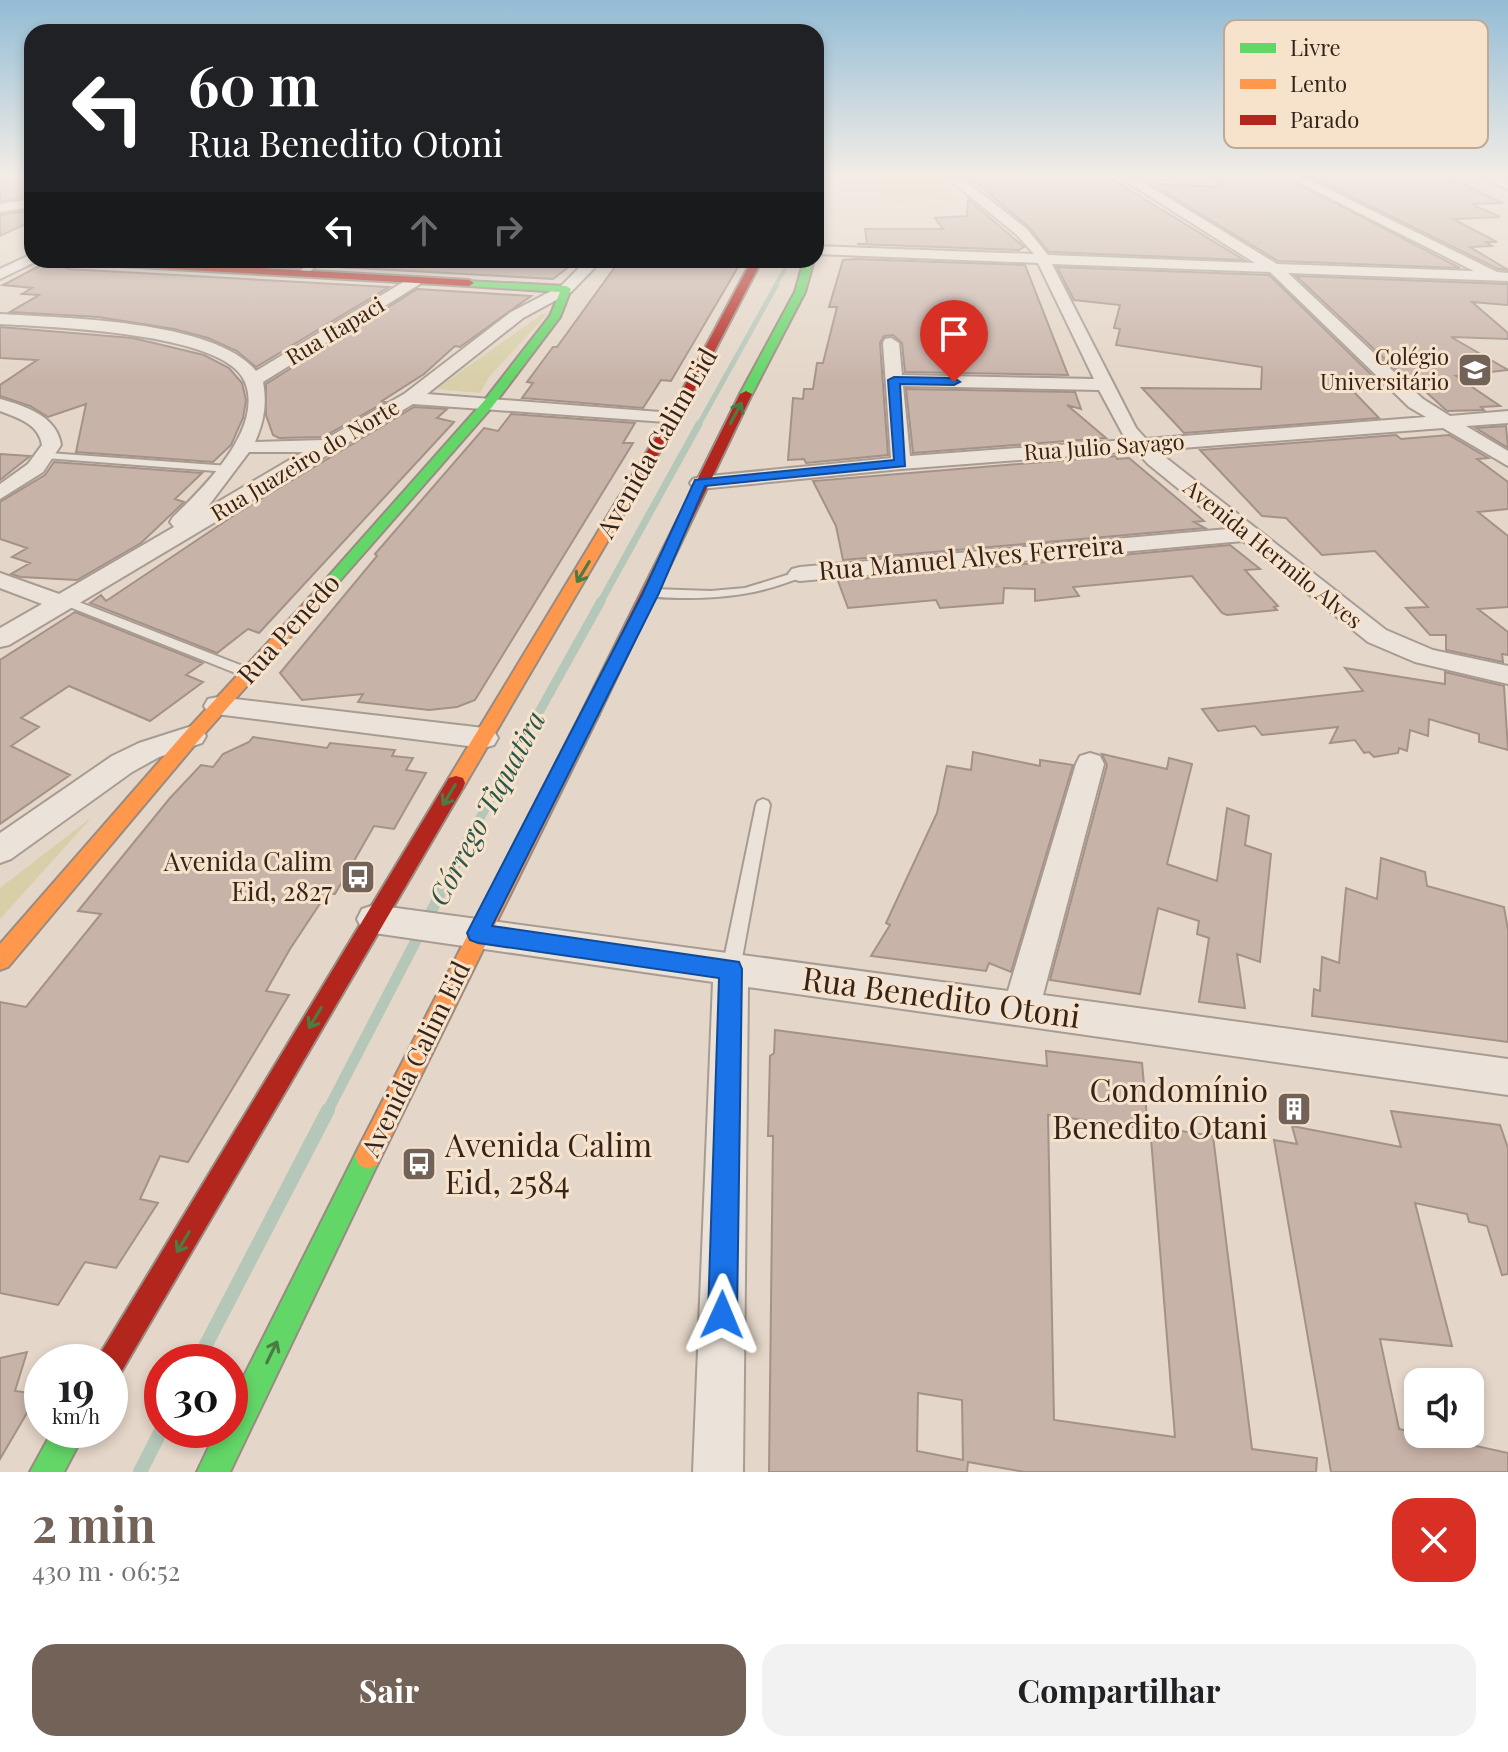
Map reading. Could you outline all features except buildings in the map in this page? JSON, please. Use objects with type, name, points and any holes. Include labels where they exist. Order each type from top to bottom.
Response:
[{"type":"main road","points":[[201,268],[566,289]]},
{"type":"main road","name":"Avenida Calim Eid","points":[[123,1344],[388,921],[484,738],[673,419],[753,268]]},
{"type":"main road","name":"Avenida Calim Eid","points":[[213,1472],[462,931],[651,593],[700,483],[800,292],[807,268]]},
{"type":"main road","name":"Rua Penedo","points":[[0,960],[218,706],[250,674],[488,404],[555,317],[566,289]]},
{"type":"main road","points":[[46,1472],[60,1448]]},
{"type":"street","name":"Avenida Hermilo Alves","points":[[1032,244],[1045,260],[1104,385],[1139,444],[1247,534],[1388,642],[1448,664],[1508,675]]},
{"type":"street","points":[[1234,244],[1277,270],[1416,403],[1508,460]]},
{"type":"street","points":[[1431,244],[1504,279]]},
{"type":"street","points":[[824,250],[1504,279]]},
{"type":"street","points":[[2,256],[24,257]]},
{"type":"street","points":[[0,275],[24,262]]},
{"type":"street","name":"Rua Juazeiro do Norte","points":[[0,639],[410,398],[517,315],[566,289],[587,268]]},
{"type":"street","name":"Rua Itapaci","points":[[254,380],[415,281]]},
{"type":"street","points":[[0,319],[126,329],[185,340],[230,357],[254,380],[256,396],[250,444],[155,549]]},
{"type":"street","points":[[891,343],[901,463]]},
{"type":"street","points":[[894,380],[1104,385]]},
{"type":"street","points":[[410,398],[673,419]]},
{"type":"street","points":[[0,405],[40,420],[51,431],[49,456],[27,477],[0,493]]},
{"type":"street","name":"Rua Julio Sayago","points":[[700,483],[901,463],[1508,417]]},
{"type":"street","points":[[250,444],[306,449],[332,445]]},
{"type":"street","points":[[250,444],[273,479]]},
{"type":"street","points":[[227,472],[248,494]]},
{"type":"street","name":"Rua Manuel Alves Ferreira","points":[[800,574],[1247,534]]},
{"type":"street","points":[[0,580],[64,602]]},
{"type":"street","points":[[218,706],[484,738]]},
{"type":"street","points":[[0,850],[122,764],[149,750],[192,736]]},
{"type":"street","points":[[1021,1009],[1090,764]]},
{"type":"street","name":"Rua Benedito Otoni","points":[[388,921],[1508,1077]]},
{"type":"street","points":[[718,1472],[731,969]]},
{"type":"lane","points":[[301,274],[309,268]]},
{"type":"lane","points":[[49,456],[227,472]]},
{"type":"lane","name":"Rua Manuel Alves Ferreira","points":[[651,593],[742,594],[800,574]]},
{"type":"lane","points":[[64,602],[250,674]]},
{"type":"lane","points":[[731,969],[763,805]]},
{"type":"shaded area","points":[[548,313],[489,377],[480,393],[436,389],[541,315]]},
{"type":"shaded area","points":[[92,817],[0,919],[0,888]]},
{"type":"waterway","name":"Córrego Tiquatira","points":[[775,286],[785,268]]},
{"type":"waterway","name":"Córrego Tiquatira","points":[[698,426],[777,284]]},
{"type":"waterway","name":"Córrego Tiquatira","points":[[600,603],[699,424]]},
{"type":"waterway","name":"Córrego Tiquatira","points":[[475,827],[601,601]]},
{"type":"waterway","name":"Córrego Tiquatira","points":[[327,1112],[476,825]]},
{"type":"waterway","name":"Córrego Tiquatira","points":[[206,1344],[328,1110]]},
{"type":"waterway","name":"Córrego Tiquatira","points":[[140,1472],[152,1448]]},
{"type":"traffic: fast","points":[[746,394],[800,292],[807,268]]},
{"type":"traffic: fast","points":[[317,598],[488,404],[555,317],[566,289],[469,283]]},
{"type":"traffic: fast","points":[[213,1472],[368,1156]]},
{"type":"traffic: fast","points":[[46,1472],[60,1448]]},
{"type":"traffic: slow","points":[[456,783],[631,489]]},
{"type":"traffic: slow","points":[[0,960],[192,736],[317,598]]},
{"type":"traffic: slow","points":[[368,1156],[590,714]]},
{"type":"traffic: jam","points":[[207,268],[469,283]]},
{"type":"traffic: jam","points":[[631,489],[673,419],[753,268]]},
{"type":"traffic: jam","points":[[590,714],[746,394]]},
{"type":"traffic: jam","points":[[122,1344],[456,783]]},
{"type":"place","name":"Colégio Universitário","points":[[1475,370]]},
{"type":"place","name":"Avenida Calim Eid, 2827","points":[[358,877]]},
{"type":"place","name":"Condomínio Benedito Otani","points":[[1294,1109]]},
{"type":"place","name":"Avenida Calim Eid, 2584","points":[[419,1164]]},
{"type":"route","points":[[722,1315],[731,969],[478,933],[651,593],[700,483],[901,463],[894,380],[954,382]]}]
